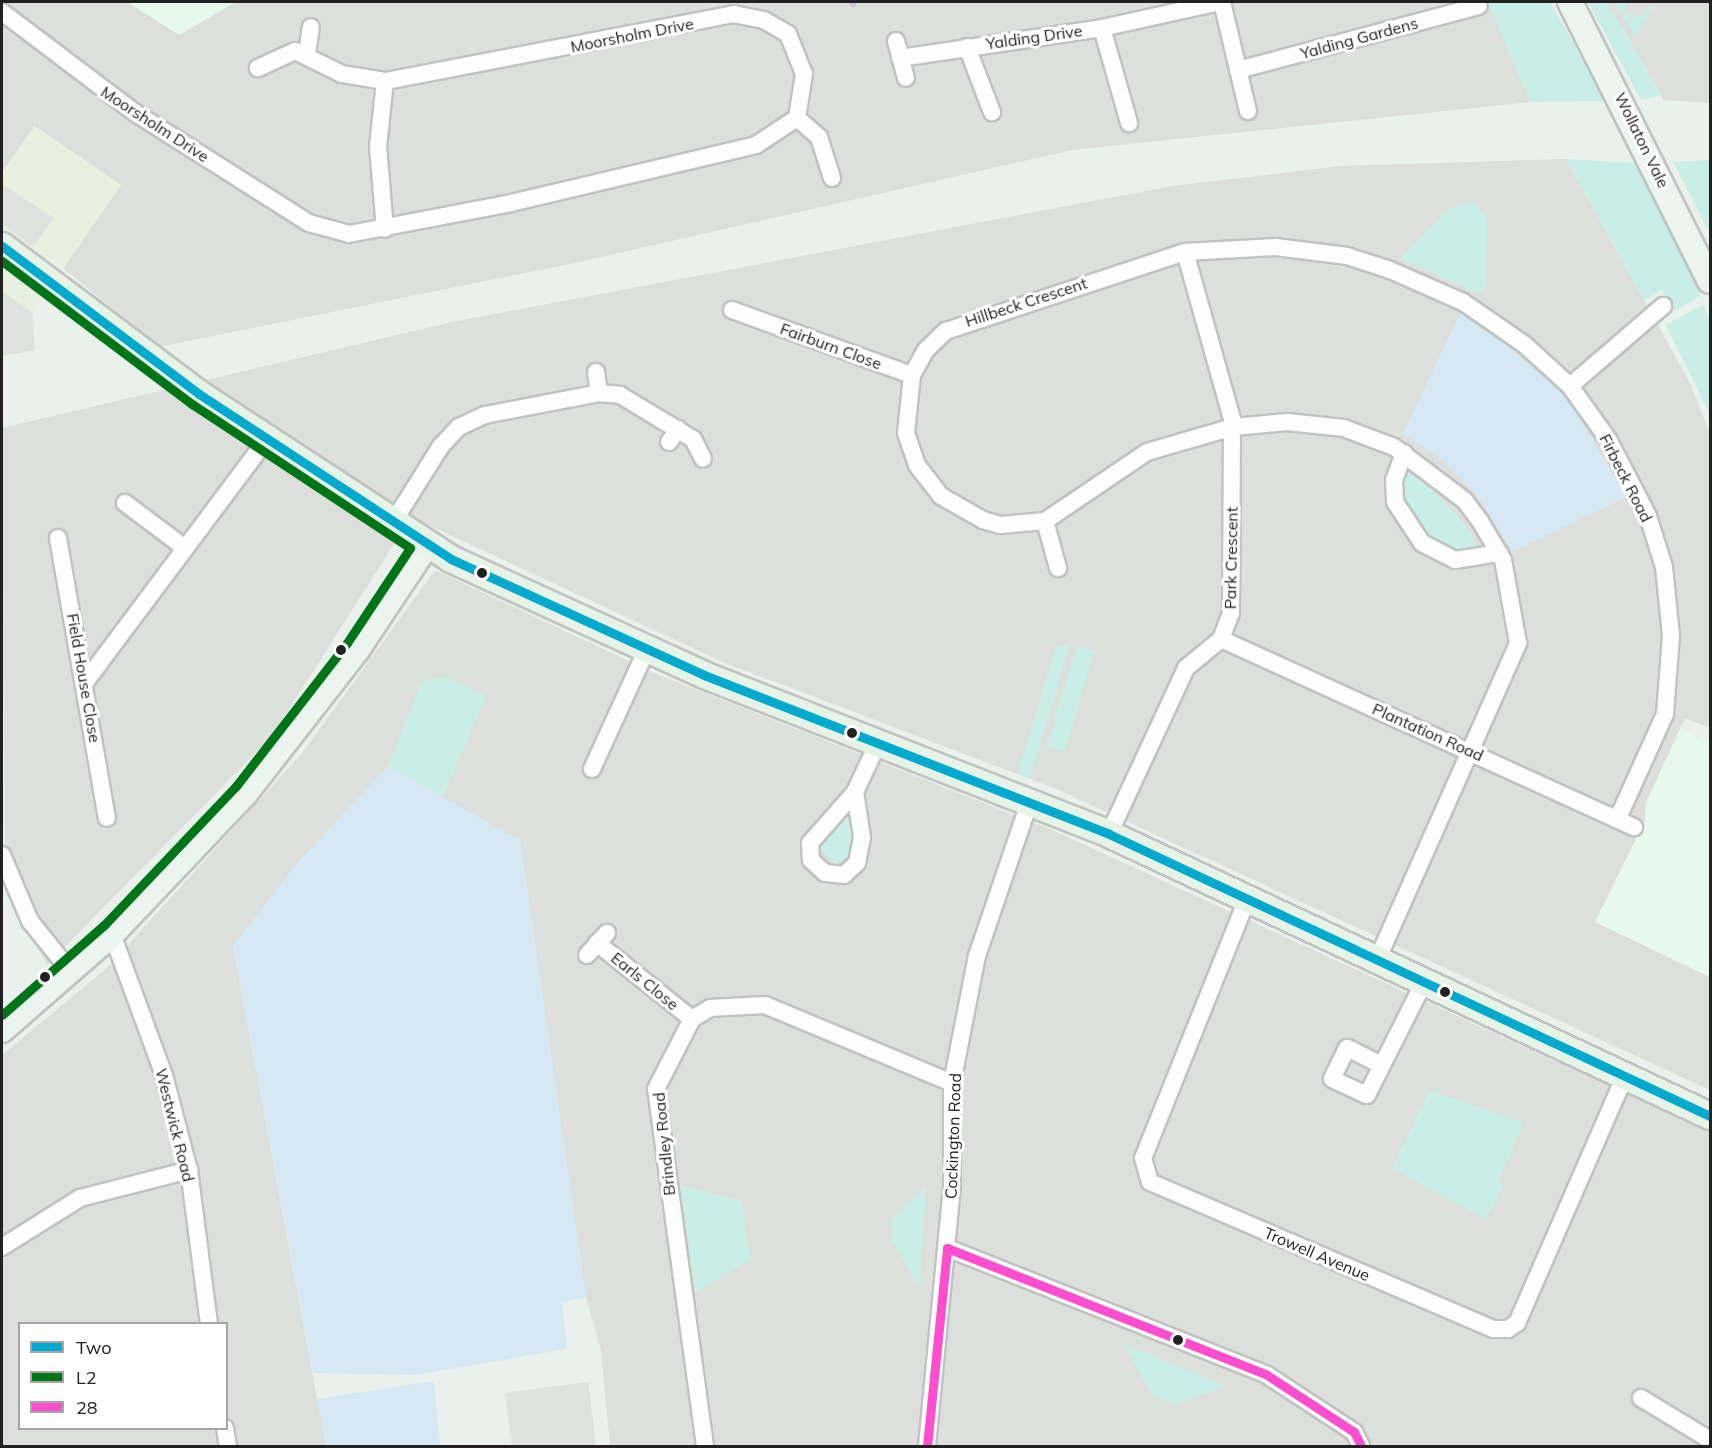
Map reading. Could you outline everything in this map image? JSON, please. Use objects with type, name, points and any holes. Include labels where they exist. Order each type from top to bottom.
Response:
[{"type":"main road","points":[[2,246],[199,394],[427,546],[646,651],[878,743],[1030,800],[1109,834],[1626,1074],[1710,1116]]},
{"type":"street","name":"Yalding Drive","points":[[900,58],[1102,28],[1221,2]]},
{"type":"street","points":[[1221,2],[1248,111]]},
{"type":"street","name":"Wollaton Vale","points":[[1570,2],[1646,145],[1710,281]]},
{"type":"street","name":"Yalding Gardens","points":[[1238,70],[1479,6]]},
{"type":"street","name":"Moorsholm Drive","points":[[2,12],[137,114],[309,223],[349,234],[385,229],[756,145],[797,118],[804,74],[797,47],[775,25],[744,15],[385,81],[342,74],[307,54]]},
{"type":"street","points":[[258,68],[287,52],[307,54],[311,27]]},
{"type":"street","name":"Yalding Drive","points":[[1102,28],[1129,123]]},
{"type":"street","points":[[896,42],[906,78]]},
{"type":"street","name":"Yalding Drive","points":[[967,47],[992,112]]},
{"type":"street","points":[[385,81],[378,179],[385,229]]},
{"type":"street","points":[[797,118],[819,137],[832,178]]},
{"type":"street","name":"Firbeck Road","points":[[1185,252],[1305,249],[1390,270],[1478,311],[1570,386],[1638,494],[1668,590],[1671,636],[1665,714],[1618,818]]},
{"type":"street","name":"Hillbeck Crescent","points":[[1185,252],[961,322],[926,350],[912,375],[906,433],[917,465],[941,496],[969,515],[1000,525],[1045,520],[1132,459],[1233,427],[1266,422],[1324,424],[1404,453],[1464,500],[1499,553],[1516,611],[1518,644],[1378,958]]},
{"type":"street","name":"Park Crescent","points":[[1185,252],[1233,427],[1233,595],[1221,639]]},
{"type":"street","points":[[1570,386],[1663,306]]},
{"type":"street","name":"Fairburn Close","points":[[732,310],[753,310],[912,375]]},
{"type":"street","points":[[596,372],[599,393]]},
{"type":"street","points":[[392,524],[441,446],[459,427],[485,415],[599,393],[632,400],[673,436],[693,439],[704,459]]},
{"type":"street","points":[[86,681],[266,440]]},
{"type":"street","points":[[1404,453],[1394,480],[1395,502],[1422,543],[1455,560],[1499,553]]},
{"type":"street","points":[[125,503],[185,548]]},
{"type":"street","points":[[1045,520],[1057,568]]},
{"type":"street","name":"Field House Close","points":[[58,538],[86,681],[107,818]]},
{"type":"street","points":[[2,1030],[112,934],[245,794],[357,650],[427,546]]},
{"type":"street","points":[[1109,834],[1186,668],[1221,639]]},
{"type":"street","name":"Plantation Road","points":[[1221,639],[1634,827]]},
{"type":"street","points":[[592,769],[646,651]]},
{"type":"street","points":[[855,792],[862,837],[857,863],[844,875],[825,873],[811,860],[810,843],[855,792],[878,743]]},
{"type":"street","name":"Cockington Road","points":[[927,1446],[947,1248],[952,1083],[977,956],[1030,800]]},
{"type":"street","points":[[2,855],[30,921],[71,972]]},
{"type":"street","name":"Trowell Avenue","points":[[1248,897],[1143,1158],[1150,1182],[1493,1329],[1509,1329],[1517,1323],[1626,1074]]},
{"type":"street","name":"Westwick Road","points":[[112,934],[164,1075],[189,1170],[209,1322]]},
{"type":"street","name":"Earls Close","points":[[597,944],[692,1019]]},
{"type":"street","points":[[1381,1065],[1425,980]]},
{"type":"street","points":[[692,1019],[710,1008],[765,1005],[952,1083]]},
{"type":"street","name":"Brindley Road","points":[[692,1019],[656,1089],[705,1446]]},
{"type":"street","points":[[2,1247],[80,1198],[189,1170]]},
{"type":"street","points":[[947,1248],[1267,1375],[1354,1432],[1361,1446]]},
{"type":"street","points":[[1641,1398],[1710,1440]]},
{"type":"street","points":[[225,1430],[228,1446]]},
{"type":"shaded area","points":[[2,2],[1489,2],[1530,102],[1072,150],[570,264],[158,347],[62,267],[121,185],[34,126],[2,173]]},
{"type":"shaded area","points":[[127,2],[236,2],[179,35]]},
{"type":"shaded area","points":[[1488,2],[1550,2],[1606,101],[1530,102]]},
{"type":"shaded area","points":[[1588,2],[1607,2],[1661,95],[1641,100]]},
{"type":"shaded area","points":[[1607,2],[1710,2],[1710,103],[1664,100]]},
{"type":"shaded area","points":[[1615,2],[1627,2],[1625,10],[1634,18],[1655,5],[1635,36]]},
{"type":"shaded area","points":[[34,126],[121,185],[33,312],[35,350],[2,356],[2,173]]},
{"type":"shaded area","points":[[1566,159],[1691,385],[1710,434],[1710,728],[1685,718],[1646,803],[1645,821],[1595,922],[1710,977],[1710,1090],[1054,788],[725,663],[411,517],[272,736],[47,965],[5,888],[2,428],[452,322],[1173,186],[1340,166]]},
{"type":"shaded area","points":[[1566,159],[1637,163],[1701,296],[1674,311],[1661,290],[1644,300]]},
{"type":"shaded area","points":[[1710,160],[1710,233],[1673,162]]},
{"type":"shaded area","points":[[2,184],[54,218],[33,247],[2,224]]},
{"type":"shaded area","points":[[1473,201],[1487,218],[1486,284],[1480,294],[1400,259],[1448,209]]},
{"type":"shaded area","points":[[2,291],[32,312],[35,350],[2,356]]},
{"type":"shaded area","points":[[1703,305],[1710,318],[1710,414],[1666,325]]},
{"type":"shaded area","points":[[1460,313],[1498,338],[1566,397],[1627,497],[1512,552],[1476,494],[1440,458],[1403,434]]},
{"type":"shaded area","points":[[1405,474],[1414,474],[1451,509],[1471,532],[1475,550],[1464,555],[1435,545],[1404,508],[1400,480]]},
{"type":"shaded area","points":[[435,570],[652,672],[1050,829],[1710,1132],[1710,1446],[610,1446],[601,1350],[586,1297],[520,840],[233,946],[326,1446],[2,1446],[2,1055],[106,969],[303,752]]},
{"type":"shaded area","points":[[1070,644],[1030,779],[1017,774],[1056,647]]},
{"type":"shaded area","points":[[1077,646],[1094,651],[1065,752],[1047,746]]},
{"type":"shaded area","points":[[445,677],[486,696],[443,797],[388,766],[422,681]]},
{"type":"shaded area","points":[[1681,727],[1699,741],[1701,735],[1710,740],[1710,977],[1595,922],[1645,821],[1646,803]]},
{"type":"shaded area","points":[[388,766],[520,840],[586,1297],[562,1302],[567,1349],[415,1375],[313,1373],[233,946],[297,863]]},
{"type":"shaded area","points":[[852,806],[853,856],[835,864],[820,848],[823,836]]},
{"type":"shaded area","points":[[1430,1090],[1524,1123],[1498,1182],[1504,1185],[1486,1219],[1392,1168]]},
{"type":"shaded area","points":[[681,1186],[742,1201],[750,1260],[695,1293]]},
{"type":"shaded area","points":[[926,1186],[920,1289],[891,1239],[892,1219]]},
{"type":"shaded area","points":[[1124,1344],[1225,1386],[1176,1405],[1151,1394]]},
{"type":"shaded area","points":[[434,1381],[440,1446],[326,1446],[317,1399]]},
{"type":"shaded area","points":[[588,1382],[596,1446],[512,1446],[505,1393]]},
{"type":"transit line","name":"Two","points":[[2,246],[199,394],[451,559],[704,675],[1109,834],[1710,1116]]},
{"type":"transit line","name":"L2","points":[[2,261],[192,404],[410,548],[347,643],[236,786],[104,925],[2,1015]]},
{"type":"transit line","name":"28","points":[[927,1446],[947,1248],[1267,1375],[1354,1432],[1361,1446]]}]
